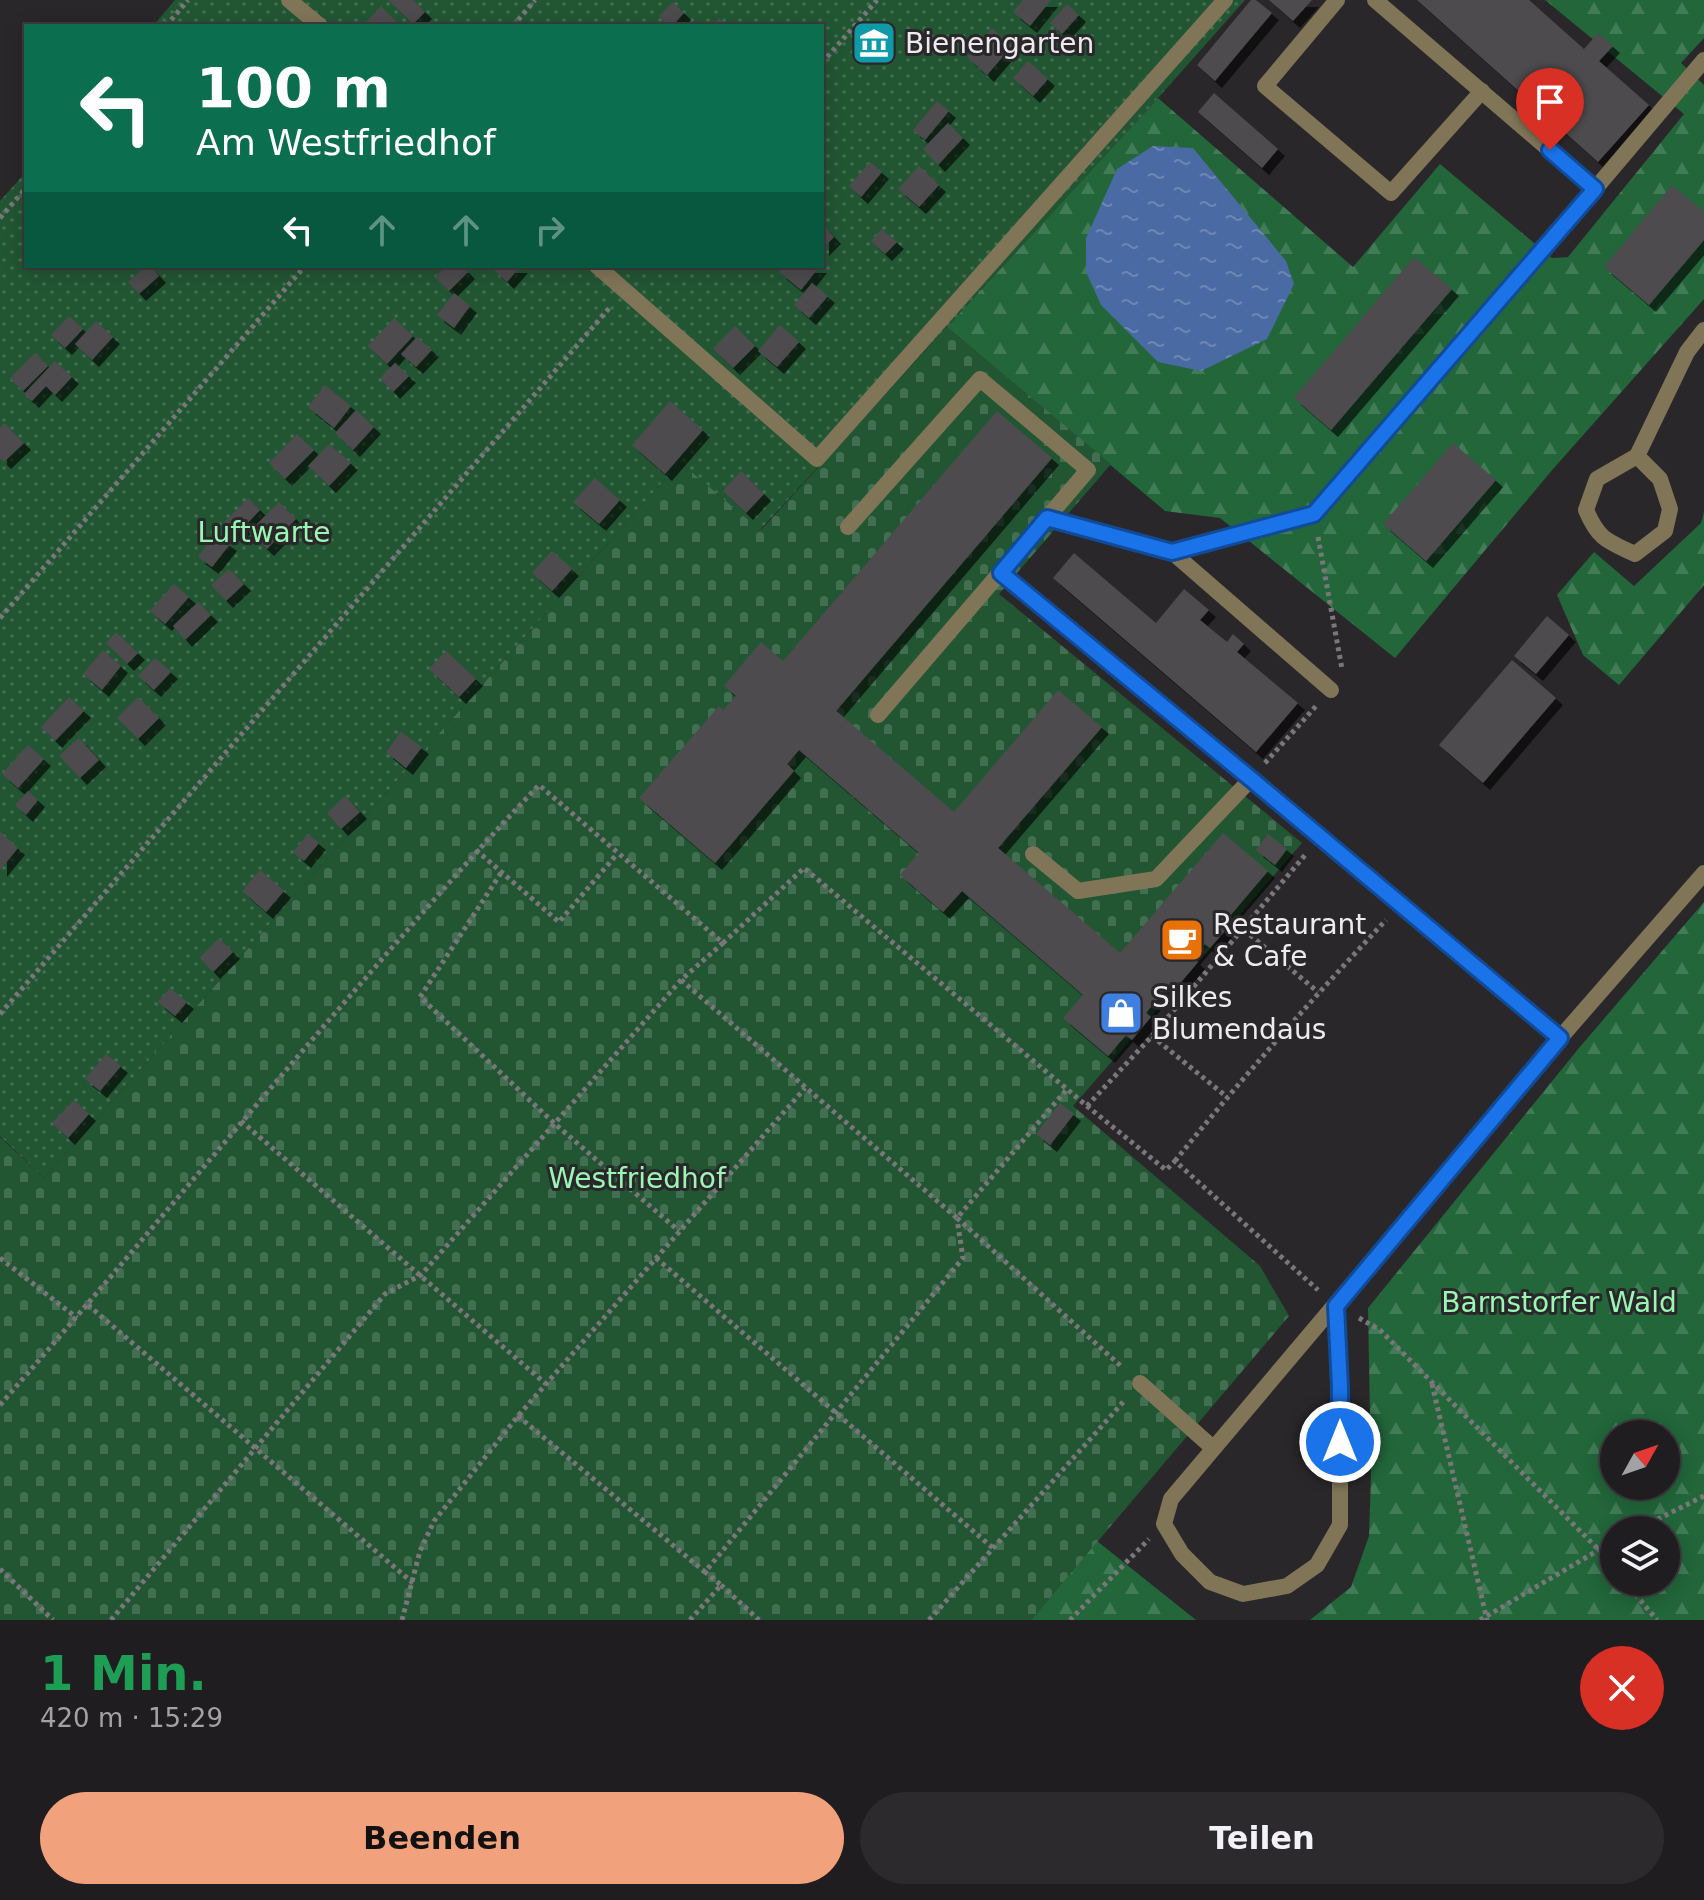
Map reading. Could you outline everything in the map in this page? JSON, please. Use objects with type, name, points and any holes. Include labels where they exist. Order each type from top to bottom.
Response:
[{"type":"street","points":[[289,0],[318,24]]},
{"type":"street","points":[[599,268],[817,459],[1225,0]]},
{"type":"street","points":[[1337,0],[1265,86],[1391,193],[1482,91]]},
{"type":"street","points":[[1375,0],[1595,189]]},
{"type":"street","points":[[1172,552],[1314,514],[1704,60]]},
{"type":"street","points":[[1637,456],[1660,479],[1670,509],[1665,531],[1635,554],[1607,541],[1594,528],[1586,510],[1597,479],[1637,456],[1687,352],[1704,330]]},
{"type":"street","points":[[848,527],[980,379],[1088,470],[878,715]]},
{"type":"street","points":[[1047,518],[1172,552],[1331,690]]},
{"type":"street","points":[[1001,573],[1560,1038]]},
{"type":"street","points":[[1033,854],[1078,891],[1156,879],[1251,779]]},
{"type":"street","points":[[1336,1306],[1340,1387],[1340,1525],[1317,1565],[1287,1586],[1243,1594],[1210,1582],[1182,1554],[1164,1524],[1171,1499],[1560,1038],[1704,873]]},
{"type":"street","points":[[1140,1383],[1213,1448]]},
{"type":"path","points":[[168,24],[188,0]]},
{"type":"path","points":[[515,24],[535,0]]},
{"type":"path","points":[[824,61],[877,0]]},
{"type":"path","points":[[0,218],[24,190]]},
{"type":"path","points":[[0,618],[303,268]]},
{"type":"path","points":[[0,1014],[625,291]]},
{"type":"path","points":[[0,1405],[476,850],[539,785],[723,943]]},
{"type":"path","points":[[1087,1106],[1244,930],[1315,834]]},
{"type":"path","points":[[476,850],[559,922],[617,854]]},
{"type":"path","points":[[111,1620],[385,1294],[421,1275],[681,980],[804,868],[1166,1170],[1318,992],[1401,905]]},
{"type":"path","points":[[501,873],[420,997],[555,1124],[679,1231]]},
{"type":"path","points":[[1244,930],[1318,992]]},
{"type":"path","points":[[681,980],[957,1218],[1140,1383],[929,1620]]},
{"type":"path","points":[[1152,1036],[1227,1097]]},
{"type":"path","points":[[402,1620],[420,1551],[434,1521],[518,1416],[805,1088]]},
{"type":"path","points":[[705,1572],[963,1258],[957,1218],[1067,1089]]},
{"type":"path","points":[[241,1121],[546,1384]]},
{"type":"path","points":[[1175,1161],[1336,1306],[1380,1330],[1600,1552]]},
{"type":"path","points":[[0,1258],[77,1318]]},
{"type":"path","points":[[656,1258],[994,1549]]},
{"type":"path","points":[[88,1305],[413,1583]]},
{"type":"path","points":[[1432,1383],[1484,1619],[1598,1549]]},
{"type":"path","points":[[518,1416],[759,1620]]},
{"type":"path","points":[[1664,1516],[1704,1496]]},
{"type":"path","points":[[1072,1619],[1164,1524]]},
{"type":"path","points":[[0,1569],[53,1620]]},
{"type":"path","points":[[690,1620],[721,1585]]},
{"type":"path","points":[[1637,1596],[1657,1620]]},
{"type":"green space","name":"Luftwarte","points":[[175,0],[1245,0],[760,530],[680,462],[44,1178],[0,1136],[0,201],[24,174],[24,268],[824,268],[824,24],[155,24]]},
{"type":"green space","points":[[1545,0],[1704,0],[1704,38],[1681,63],[1704,85],[1704,299],[1553,469],[1395,658],[1220,518],[1165,511],[947,327],[1158,98],[1353,267],[1440,164],[1552,258],[1568,257],[1684,114]]},
{"type":"green space","name":"Westfriedhof","points":[[947,327],[1111,464],[999,594],[1302,843],[1073,1106],[1260,1266],[1289,1316],[1031,1620],[0,1620],[0,1137],[44,1178],[680,462],[761,530]]},
{"type":"green space","points":[[1704,512],[1704,585],[1619,685],[1583,655],[1557,595],[1594,552],[1634,586],[1701,523]]},
{"type":"green space","name":"Barnstorfer Wald","points":[[1704,902],[1704,1620],[1310,1620],[1351,1587],[1369,1536],[1368,1308],[1579,1048]]},
{"type":"green space","points":[[1097,1541],[1196,1620],[1031,1620]]},
{"type":"water","points":[[1153,146],[1193,148],[1286,261],[1294,284],[1267,339],[1201,371],[1158,362],[1101,305],[1086,272],[1086,238],[1117,169]]},
{"type":"building","points":[[388,0],[413,0],[425,12],[413,24]]},
{"type":"building","points":[[1023,0],[1051,0],[1030,26],[1013,12]]},
{"type":"building","points":[[1251,0],[1256,0],[1272,13],[1215,81],[1197,65]]},
{"type":"building","points":[[1269,0],[1312,0],[1293,21]]},
{"type":"building","points":[[1417,0],[1529,0],[1584,49],[1598,33],[1613,46],[1599,61],[1649,105],[1598,162]]},
{"type":"building","points":[[673,2],[684,13],[674,24],[667,24],[659,16]]},
{"type":"building","points":[[1067,4],[1079,15],[1062,34],[1050,23]]},
{"type":"building","points":[[381,6],[397,22],[396,24],[365,23]]},
{"type":"building","points":[[992,28],[1012,46],[987,75],[967,57]]},
{"type":"building","points":[[1028,61],[1048,79],[1033,96],[1013,78]]},
{"type":"building","points":[[1214,93],[1278,149],[1262,168],[1198,112]]},
{"type":"building","points":[[937,101],[949,111],[925,140],[913,130]]},
{"type":"building","points":[[948,123],[963,138],[938,165],[923,149]]},
{"type":"building","points":[[870,162],[882,172],[861,197],[849,186]]},
{"type":"building","points":[[919,166],[939,185],[919,207],[898,189]]},
{"type":"building","points":[[1672,185],[1704,212],[1704,240],[1649,305],[1604,267]]},
{"type":"building","points":[[824,226],[834,237],[824,247]]},
{"type":"building","points":[[882,229],[897,242],[885,254],[871,241]]},
{"type":"building","points":[[1414,257],[1452,289],[1331,430],[1294,398]]},
{"type":"building","points":[[144,268],[152,268],[159,276],[139,294],[128,282]]},
{"type":"building","points":[[444,268],[464,268],[468,272],[449,291],[435,277]]},
{"type":"building","points":[[494,268],[519,268],[507,282]]},
{"type":"building","points":[[782,268],[818,268],[801,290],[779,272]]},
{"type":"building","points":[[812,283],[828,296],[809,318],[794,305]]},
{"type":"building","points":[[454,293],[470,306],[454,328],[437,315]]},
{"type":"building","points":[[69,316],[83,329],[65,348],[51,335]]},
{"type":"building","points":[[394,318],[413,336],[387,364],[368,346]]},
{"type":"building","points":[[96,321],[113,337],[92,360],[75,344]]},
{"type":"building","points":[[780,325],[799,342],[777,367],[758,351]]},
{"type":"building","points":[[735,326],[755,346],[733,368],[713,349]]},
{"type":"building","points":[[417,337],[432,350],[416,367],[401,354]]},
{"type":"building","points":[[35,353],[48,366],[23,391],[10,378]]},
{"type":"building","points":[[55,361],[72,377],[55,395],[46,386],[32,401],[24,394]]},
{"type":"building","points":[[395,363],[409,376],[393,392],[380,378]]},
{"type":"building","points":[[325,385],[351,406],[334,428],[308,407]]},
{"type":"building","points":[[670,401],[703,430],[665,474],[632,445]]},
{"type":"building","points":[[356,410],[374,427],[353,450],[335,433]]},
{"type":"building","points":[[997,411],[1052,458],[836,711],[954,812],[1058,690],[1102,727],[998,848],[1120,953],[1223,833],[1268,871],[1229,917],[1234,920],[1210,948],[1205,944],[1193,958],[1198,962],[1172,993],[1166,988],[1146,1013],[1151,1017],[1132,1040],[1126,1035],[1108,1056],[1063,1018],[1083,995],[962,891],[943,912],[900,875],[919,853],[799,750],[787,764],[794,771],[715,863],[639,798],[719,706],[723,710],[736,696],[724,686],[761,642],[783,661]]},
{"type":"building","points":[[4,423],[24,443],[4,462],[0,458],[0,428]]},
{"type":"building","points":[[297,434],[314,450],[285,479],[269,463]]},
{"type":"building","points":[[1453,443],[1496,480],[1426,561],[1383,524]]},
{"type":"building","points":[[329,444],[351,463],[329,486],[308,466]]},
{"type":"building","points":[[741,471],[764,494],[746,513],[723,491]]},
{"type":"building","points":[[595,478],[620,500],[599,524],[573,502]]},
{"type":"building","points":[[248,498],[260,510],[235,536],[223,524]]},
{"type":"building","points":[[279,502],[296,519],[267,549],[249,532]]},
{"type":"building","points":[[215,534],[230,544],[212,567],[198,557]]},
{"type":"building","points":[[552,551],[572,569],[552,591],[532,573]]},
{"type":"building","points":[[1074,553],[1156,623],[1184,589],[1209,610],[1200,620],[1227,642],[1233,634],[1244,644],[1237,652],[1298,703],[1256,752],[1053,578]]},
{"type":"building","points":[[229,569],[244,584],[226,601],[211,585]]},
{"type":"building","points":[[174,584],[189,597],[165,624],[150,611]]},
{"type":"building","points":[[198,602],[211,615],[185,640],[173,626]]},
{"type":"building","points":[[1547,616],[1569,635],[1536,674],[1514,656]]},
{"type":"building","points":[[116,632],[138,653],[127,664],[106,643]]},
{"type":"building","points":[[103,650],[121,666],[102,690],[83,674]]},
{"type":"building","points":[[446,651],[476,679],[459,697],[429,669]]},
{"type":"building","points":[[155,658],[171,672],[154,690],[138,676]]},
{"type":"building","points":[[1512,660],[1556,698],[1483,783],[1439,745]]},
{"type":"building","points":[[69,697],[84,711],[55,741],[41,727]]},
{"type":"building","points":[[138,697],[159,718],[138,739],[117,718]]},
{"type":"building","points":[[401,732],[422,747],[406,768],[386,752]]},
{"type":"building","points":[[79,738],[99,760],[80,778],[59,756]]},
{"type":"building","points":[[28,745],[44,759],[18,788],[2,774]]},
{"type":"building","points":[[28,791],[38,800],[26,815],[15,805]]},
{"type":"building","points":[[345,796],[360,812],[341,829],[327,813]]},
{"type":"building","points":[[0,832],[18,848],[0,870]]},
{"type":"building","points":[[308,834],[319,843],[304,861],[293,852]]},
{"type":"building","points":[[1268,834],[1287,849],[1275,865],[1256,850]]},
{"type":"building","points":[[260,870],[284,891],[266,912],[242,891]]},
{"type":"building","points":[[219,938],[233,952],[213,972],[200,958]]},
{"type":"building","points":[[170,988],[187,1002],[175,1016],[158,1002]]},
{"type":"building","points":[[106,1054],[121,1066],[100,1091],[85,1079]]},
{"type":"building","points":[[74,1100],[89,1114],[68,1138],[52,1123]]},
{"type":"building","points":[[1060,1103],[1074,1114],[1050,1145],[1036,1134]]},
{"type":"place","name":"Bienengarten","points":[[874,43]]},
{"type":"place","name":"Restaurant & Cafe","points":[[1182,940]]},
{"type":"place","name":"Silkes Blumendaus","points":[[1121,1013]]},
{"type":"route","points":[[1340,1442],[1336,1306],[1560,1038],[1001,573],[1047,518],[1172,552],[1314,514],[1595,189],[1550,150]]}]
